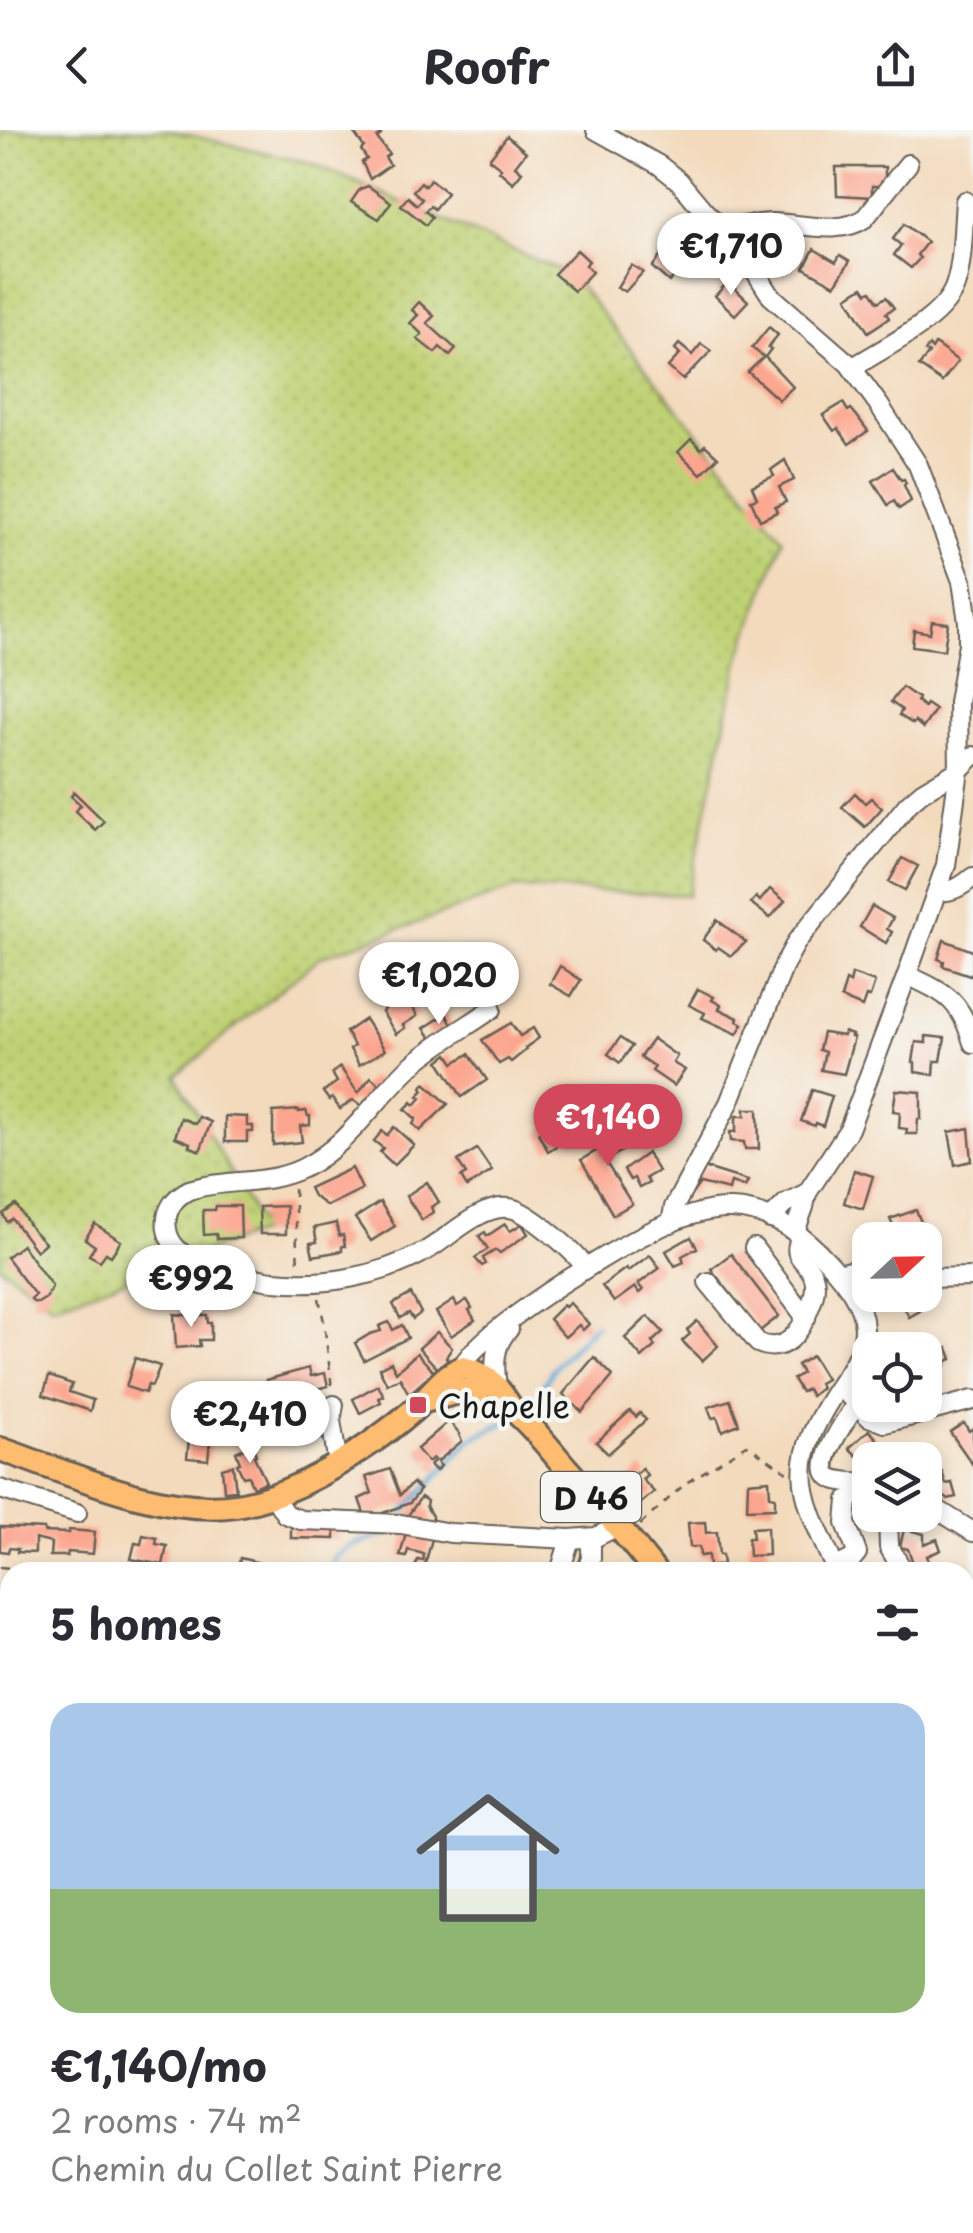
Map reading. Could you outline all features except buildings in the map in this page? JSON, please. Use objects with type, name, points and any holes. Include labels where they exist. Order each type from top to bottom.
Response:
[{"type":"main road","points":[[0,1448],[108,1486],[175,1503],[233,1505],[273,1494],[338,1464],[428,1400],[449,1374],[487,1388]]},
{"type":"main road","name":"D 46","points":[[487,1388],[646,1562]]},
{"type":"street","points":[[596,130],[672,175],[746,253],[771,296],[852,368],[918,465],[962,581],[969,634],[958,702],[959,770],[946,865],[849,1129],[807,1193],[796,1248],[815,1282],[813,1300],[800,1332],[784,1344],[767,1346],[758,1342],[708,1282]]},
{"type":"street","points":[[723,229],[770,224],[858,224],[908,164]]},
{"type":"street","points":[[852,368],[946,303],[958,276],[965,200]]},
{"type":"street","points":[[671,1224],[674,1207],[728,1103],[797,942],[908,804],[973,756]]},
{"type":"street","points":[[938,891],[957,889],[973,877]]},
{"type":"street","points":[[906,976],[953,1001],[966,1020],[973,1044]]},
{"type":"street","points":[[492,1009],[409,1068],[355,1129],[315,1161],[269,1179],[189,1190],[170,1206],[165,1221],[167,1230],[175,1248],[206,1266],[269,1281],[326,1281],[365,1274],[412,1258],[469,1222],[504,1207],[529,1217],[586,1268]]},
{"type":"street","points":[[770,1218],[796,1196],[807,1193]]},
{"type":"street","points":[[487,1388],[465,1359],[501,1327],[586,1268],[699,1213],[741,1210],[770,1218],[798,1234],[821,1254],[852,1292]]},
{"type":"street","points":[[754,1248],[806,1318]]},
{"type":"street","points":[[839,1274],[852,1271]]},
{"type":"street","points":[[942,1278],[973,1277]]},
{"type":"street","points":[[487,1388],[500,1338],[534,1304]]},
{"type":"street","points":[[833,1562],[809,1508],[802,1478],[808,1441],[858,1354],[864,1332],[862,1312]]},
{"type":"street","points":[[487,1388],[500,1338]]},
{"type":"street","points":[[840,1386],[852,1400]]},
{"type":"street","points":[[942,1408],[973,1400]]},
{"type":"street","points":[[334,1406],[331,1421],[338,1464]]},
{"type":"street","points":[[852,1411],[824,1464],[828,1475],[852,1481]]},
{"type":"street","points":[[0,1488],[77,1513]]},
{"type":"street","points":[[273,1494],[285,1514],[296,1519],[401,1524],[460,1534],[570,1539],[622,1532]]},
{"type":"street","points":[[848,1562],[858,1553],[846,1523],[848,1500],[852,1498]]},
{"type":"street","points":[[942,1511],[973,1532]]},
{"type":"street","points":[[889,1532],[889,1547],[898,1562]]},
{"type":"street","points":[[590,1562],[591,1538]]},
{"type":"street","points":[[563,1562],[570,1539]]},
{"type":"path","points":[[622,1532],[686,1483],[747,1445],[802,1478]]},
{"type":"green space","points":[[0,130],[167,130],[312,163],[571,275],[783,539],[740,657],[688,895],[516,888],[320,957],[176,1076],[264,1231],[53,1305],[0,1266]]},
{"type":"waterway","points":[[523,1410],[538,1395],[555,1366],[595,1325]]},
{"type":"waterway","points":[[404,1512],[471,1439],[510,1420]]},
{"type":"waterway","points":[[334,1562],[351,1546],[386,1534]]},
{"type":"place","name":"Chapelle","points":[[418,1405]]}]
